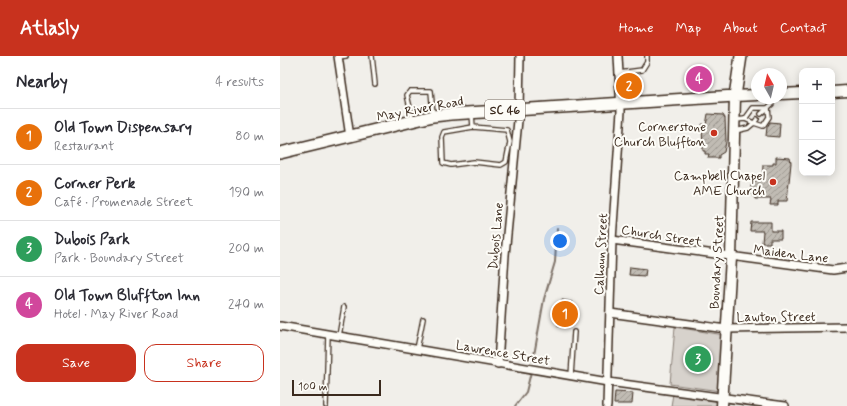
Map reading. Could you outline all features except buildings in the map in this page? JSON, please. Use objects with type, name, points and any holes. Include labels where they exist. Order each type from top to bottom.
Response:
[{"type":"main road","points":[[735,96],[741,56]]},
{"type":"main road","name":"May River Road","points":[[280,153],[433,116],[472,111],[519,110],[735,96]]},
{"type":"street","name":"Dubois Lane","points":[[498,364],[505,255],[519,110],[520,56]]},
{"type":"street","name":"Calhoun Street","points":[[606,406],[612,240],[620,104],[618,56]]},
{"type":"street","points":[[338,57],[350,137]]},
{"type":"street","points":[[835,92],[847,91]]},
{"type":"street","points":[[787,94],[799,93]]},
{"type":"street","points":[[735,96],[751,95]]},
{"type":"street","name":"Boundary Street","points":[[722,402],[731,258],[735,96]]},
{"type":"street","name":"Church Street","points":[[612,240],[731,258]]},
{"type":"street","name":"Maiden Lane","points":[[731,258],[833,270],[847,268]]},
{"type":"street","name":"Lawton Street","points":[[610,313],[726,328],[847,327]]},
{"type":"street","name":"Lawrence Street","points":[[280,326],[722,402],[785,406]]},
{"type":"lane","points":[[338,57],[346,56]]},
{"type":"lane","points":[[372,56],[375,84]]},
{"type":"lane","points":[[619,72],[642,70],[647,62],[647,56]]},
{"type":"lane","points":[[413,121],[407,95],[410,91],[431,91],[433,116]]},
{"type":"lane","points":[[761,114],[772,104]]},
{"type":"lane","points":[[745,119],[753,108],[768,108]]},
{"type":"lane","points":[[734,120],[745,119],[763,126],[769,117],[768,108]]},
{"type":"lane","points":[[472,111],[473,127]]},
{"type":"lane","points":[[734,131],[748,128],[757,119]]},
{"type":"lane","points":[[473,127],[507,130],[510,142],[506,162],[501,164],[474,162],[451,164],[443,163],[442,137],[444,132],[473,127]]},
{"type":"lane","points":[[338,336],[344,307]]},
{"type":"lane","points":[[417,349],[423,319]]},
{"type":"lane","points":[[571,376],[574,332]]},
{"type":"lane","points":[[326,406],[328,334]]},
{"type":"shaded area","points":[[675,327],[724,335],[720,391],[670,384]]},
{"type":"shaded area","points":[[673,394],[720,400],[720,406],[671,406]]},
{"type":"waterway","points":[[533,361],[544,299],[555,262],[557,228]]},
{"type":"waterway","points":[[515,406],[526,392],[531,372]]},
{"type":"place","name":"Old Town Bluffton Inn","points":[[699,79]]},
{"type":"place","name":"Corner Perk","points":[[629,86]]},
{"type":"place","name":"Cornerstone Church Bluffton","points":[[714,133]]},
{"type":"place","name":"Campbell Chapel AME Church","points":[[773,182]]},
{"type":"place","name":"Old Town Dispensary","points":[[565,314]]},
{"type":"place","name":"Dubois Park","points":[[698,359]]}]
